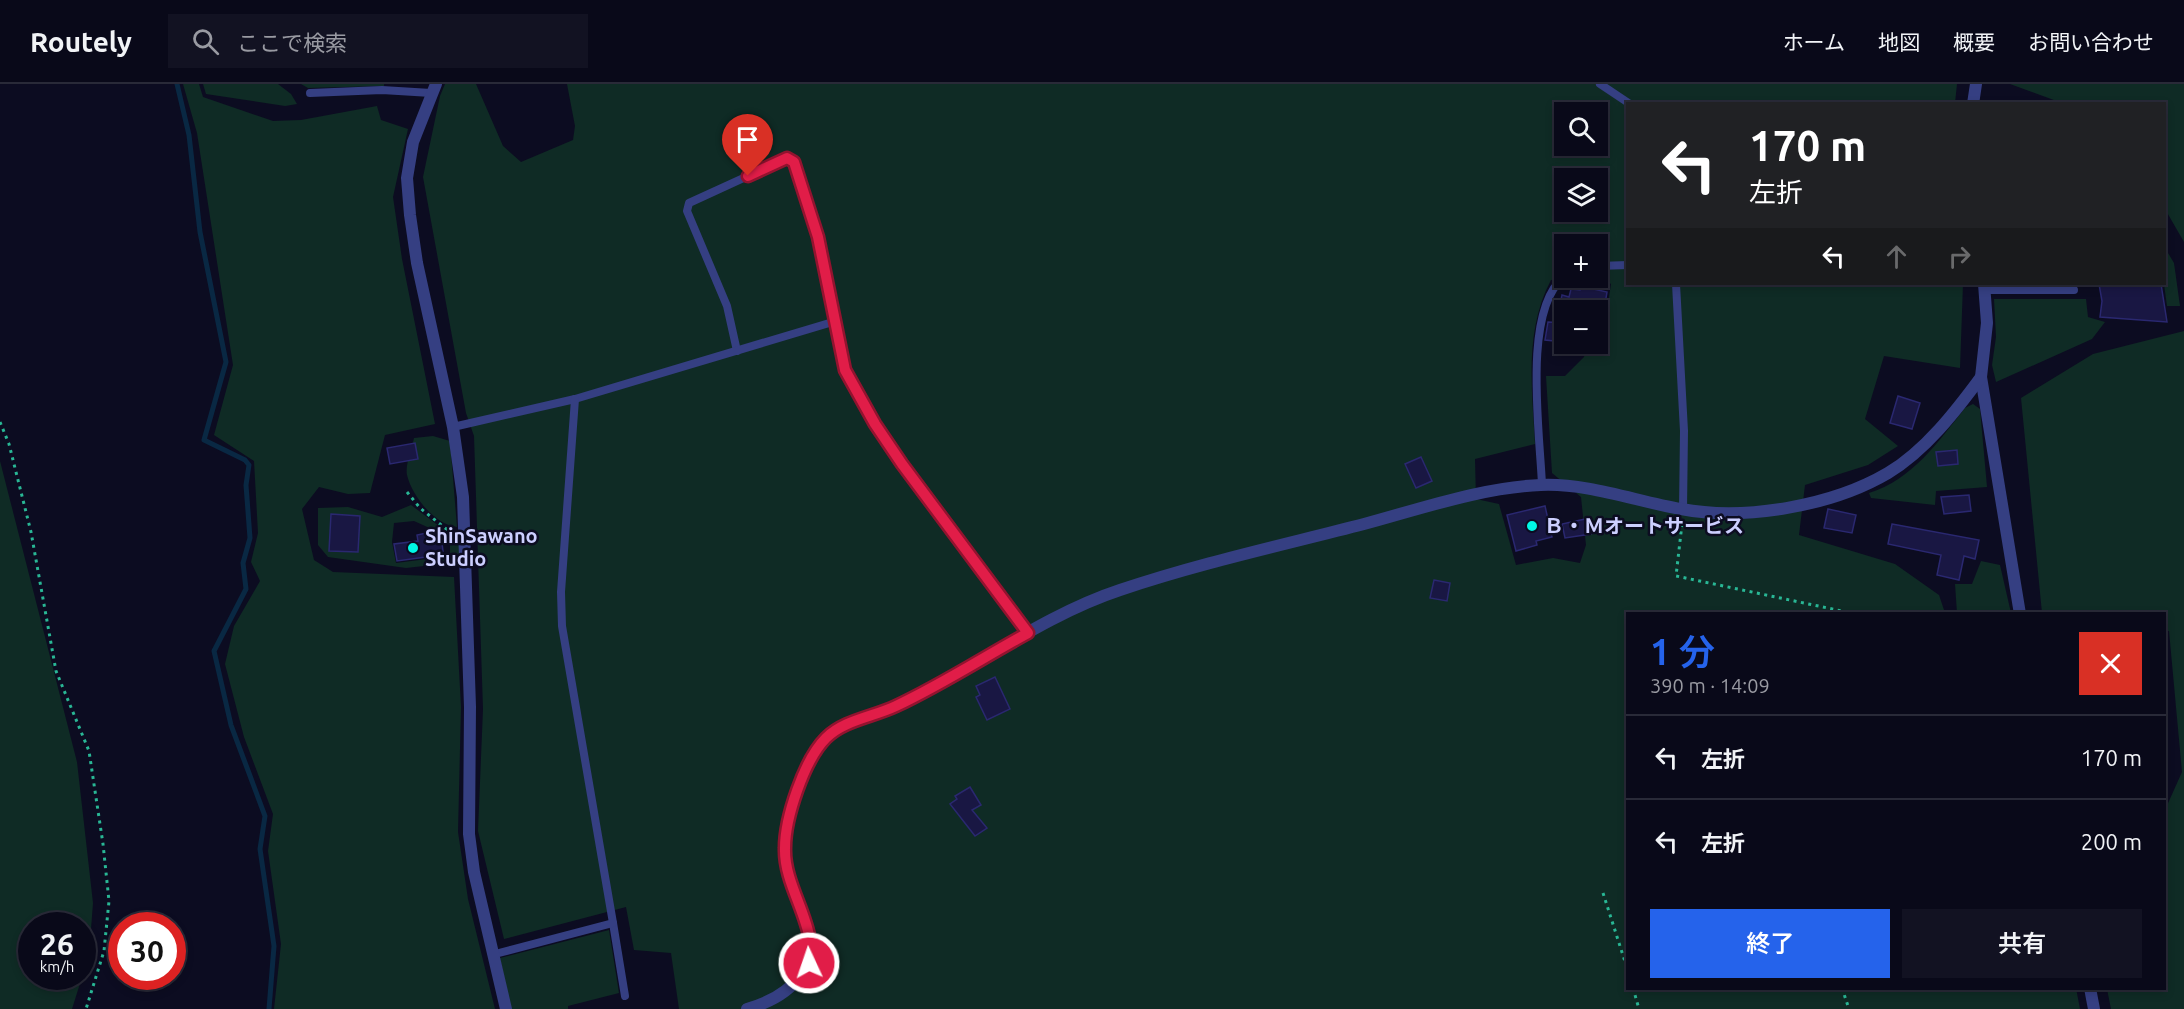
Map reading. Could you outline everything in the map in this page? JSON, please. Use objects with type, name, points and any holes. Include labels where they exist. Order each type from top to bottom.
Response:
[{"type":"street","points":[[1973,102],[1976,84]]},
{"type":"street","points":[[433,89],[413,142],[407,178],[408,196],[417,264],[453,427],[464,497],[470,707],[469,834],[474,872],[506,1009]]},
{"type":"street","points":[[1984,287],[1986,342],[1981,377],[2020,612]]},
{"type":"street","points":[[747,1009],[781,995],[795,982],[809,963],[810,941],[791,883],[784,851],[787,820],[800,783],[824,739],[839,728],[896,706],[1028,633],[1115,591],[1195,567],[1475,495],[1542,484],[1596,490],[1683,510],[1733,512],[1794,507],[1844,492],[1889,472],[1930,438],[1981,377]]},
{"type":"street","points":[[2090,990],[2094,1009]]},
{"type":"lane","points":[[1600,84],[1627,102]]},
{"type":"lane","points":[[310,93],[433,89]]},
{"type":"lane","points":[[737,351],[727,306],[687,211],[689,202],[787,158],[794,162],[818,237],[845,370],[875,424],[1028,633]]},
{"type":"lane","points":[[1608,266],[1626,265]]},
{"type":"lane","points":[[1542,484],[1537,344],[1546,302],[1554,285]]},
{"type":"lane","points":[[1676,285],[1684,431],[1683,510]]},
{"type":"lane","points":[[1984,287],[2074,291]]},
{"type":"lane","points":[[453,427],[575,399],[836,321]]},
{"type":"lane","points":[[575,399],[561,592],[562,626],[625,996]]},
{"type":"lane","points":[[495,954],[613,923]]},
{"type":"path","points":[[0,422],[9,444],[31,532],[56,671],[89,750],[103,844],[109,900],[104,951],[86,1009]]},
{"type":"path","points":[[407,492],[420,508],[439,525],[465,539]]},
{"type":"path","points":[[1683,510],[1676,576],[1840,612]]},
{"type":"path","points":[[1603,894],[1626,965]]},
{"type":"path","points":[[1634,990],[1640,1009]]},
{"type":"path","points":[[1843,990],[1849,1009]]},
{"type":"green space","points":[[183,84],[199,84],[203,97],[273,121],[301,120],[377,106],[381,120],[408,129],[393,197],[402,259],[435,424],[385,435],[370,493],[348,494],[319,487],[302,509],[314,560],[333,572],[454,577],[461,707],[458,832],[468,899],[495,1009],[274,1009],[281,944],[268,851],[273,814],[244,737],[225,664],[234,626],[260,581],[251,562],[258,533],[254,461],[214,435],[233,365],[197,133]]},
{"type":"green space","points":[[203,84],[278,84],[291,94],[297,104],[285,106],[206,94]]},
{"type":"green space","points":[[301,84],[384,84],[384,86],[308,88]]},
{"type":"green space","points":[[445,84],[476,84],[503,146],[521,162],[573,140],[575,126],[567,84],[1957,84],[1955,102],[1626,102],[1626,285],[1963,285],[1960,368],[1884,356],[1865,419],[1898,446],[1868,465],[1805,485],[1799,535],[1895,564],[1939,595],[1945,612],[1626,612],[1626,990],[2076,990],[2080,1009],[679,1009],[671,953],[634,950],[626,907],[504,939],[478,831],[483,709],[474,436],[466,413],[423,177],[440,96]],"holes":[[[1554,234],[1608,234],[1608,282],[1611,284],[1608,303],[1608,354],[1585,354],[1565,376],[1546,376],[1552,473],[1581,497],[1586,545],[1580,563],[1553,558],[1516,565],[1499,504],[1476,499],[1475,459],[1535,444],[1532,402],[1533,340],[1542,299],[1551,280],[1554,280]]]},
{"type":"green space","points":[[2010,84],[2184,84],[2184,242],[2166,211],[2166,102],[2059,102]]},
{"type":"green space","points":[[2166,250],[2174,263],[2180,306],[2167,306],[2164,285],[2166,285]]},
{"type":"green space","points":[[1994,299],[2086,299],[2088,317],[2105,322],[2092,339],[1996,382],[1992,365],[1996,337]]},
{"type":"green space","points":[[2184,331],[2184,1009],[2111,1009],[2107,990],[2166,990],[2166,808],[2182,772],[2169,631],[2166,631],[2166,612],[2042,612],[2021,398],[2093,354]]},
{"type":"green space","points":[[1973,404],[1980,409],[1987,487],[1936,491],[1935,505],[1871,498],[1869,493],[1898,479],[1923,458],[1965,408]]},
{"type":"green space","points":[[433,436],[450,441],[457,527],[441,521],[426,508],[414,492],[407,475],[414,438]]},
{"type":"green space","points":[[0,461],[77,762],[93,903],[92,912],[18,912],[18,990],[78,990],[72,1009],[0,1009]]},
{"type":"green space","points":[[411,505],[459,541],[459,562],[406,568],[328,557],[318,545],[318,508],[348,507],[382,517]],"holes":[[[414,521],[434,530],[450,542],[450,556],[396,563],[392,542],[394,523]]]},
{"type":"green space","points":[[1981,561],[2000,565],[2011,612],[1957,612],[1955,584],[1972,584]]},
{"type":"green space","points":[[609,930],[619,993],[568,1006],[568,1009],[511,1009],[500,958]]},
{"type":"building","points":[[2099,285],[2161,285],[2167,322],[2100,317],[2102,301]]},
{"type":"building","points":[[1580,288],[1589,288],[1607,292],[1606,300],[1561,300],[1562,295],[1569,297],[1571,289],[1580,290]]},
{"type":"building","points":[[1548,322],[1554,322],[1554,341],[1545,340]]},
{"type":"building","points":[[1898,396],[1920,403],[1912,429],[1890,423]]},
{"type":"building","points":[[415,443],[418,459],[390,464],[387,448]]},
{"type":"building","points":[[1957,450],[1958,464],[1938,466],[1936,452]]},
{"type":"building","points":[[1421,457],[1432,481],[1416,488],[1405,464]]},
{"type":"building","points":[[1969,495],[1971,511],[1944,514],[1941,497]]},
{"type":"building","points":[[1545,506],[1552,537],[1536,541],[1537,545],[1516,551],[1507,515]]},
{"type":"building","points":[[1828,509],[1856,515],[1852,533],[1824,528]]},
{"type":"building","points":[[331,514],[360,516],[358,552],[329,551]]},
{"type":"building","points":[[1590,518],[1591,534],[1565,538],[1562,524]]},
{"type":"building","points":[[1892,524],[1979,540],[1975,559],[1964,556],[1959,580],[1937,575],[1941,555],[1888,544]]},
{"type":"building","name":"ShinSawano Studio","points":[[431,532],[441,535],[443,551],[433,552],[433,556],[397,561],[394,544],[418,541],[417,535]]},
{"type":"building","points":[[1434,580],[1450,583],[1447,601],[1430,598]]},
{"type":"building","points":[[995,677],[1010,709],[987,720],[976,697],[980,695],[976,686]]},
{"type":"building","points":[[970,787],[981,805],[972,810],[987,828],[975,836],[950,804],[957,799],[955,796]]},
{"type":"waterway","points":[[177,84],[189,135],[200,232],[226,362],[204,440],[245,460],[249,465],[246,485],[250,538],[243,563],[246,589],[214,651],[231,725],[265,816],[260,849],[274,946],[269,1009]]},
{"type":"place","name":"Ｂ・Ｍオートサービス","points":[[1532,526]]},
{"type":"place","name":"ShinSawano Studio","points":[[413,548]]},
{"type":"route","points":[[748,176],[787,158],[794,162],[818,237],[845,370],[875,424],[902,464],[993,583],[1028,633],[896,706],[839,728],[824,739],[800,783],[787,820],[785,836],[784,851],[791,883],[810,941],[809,963]]}]
